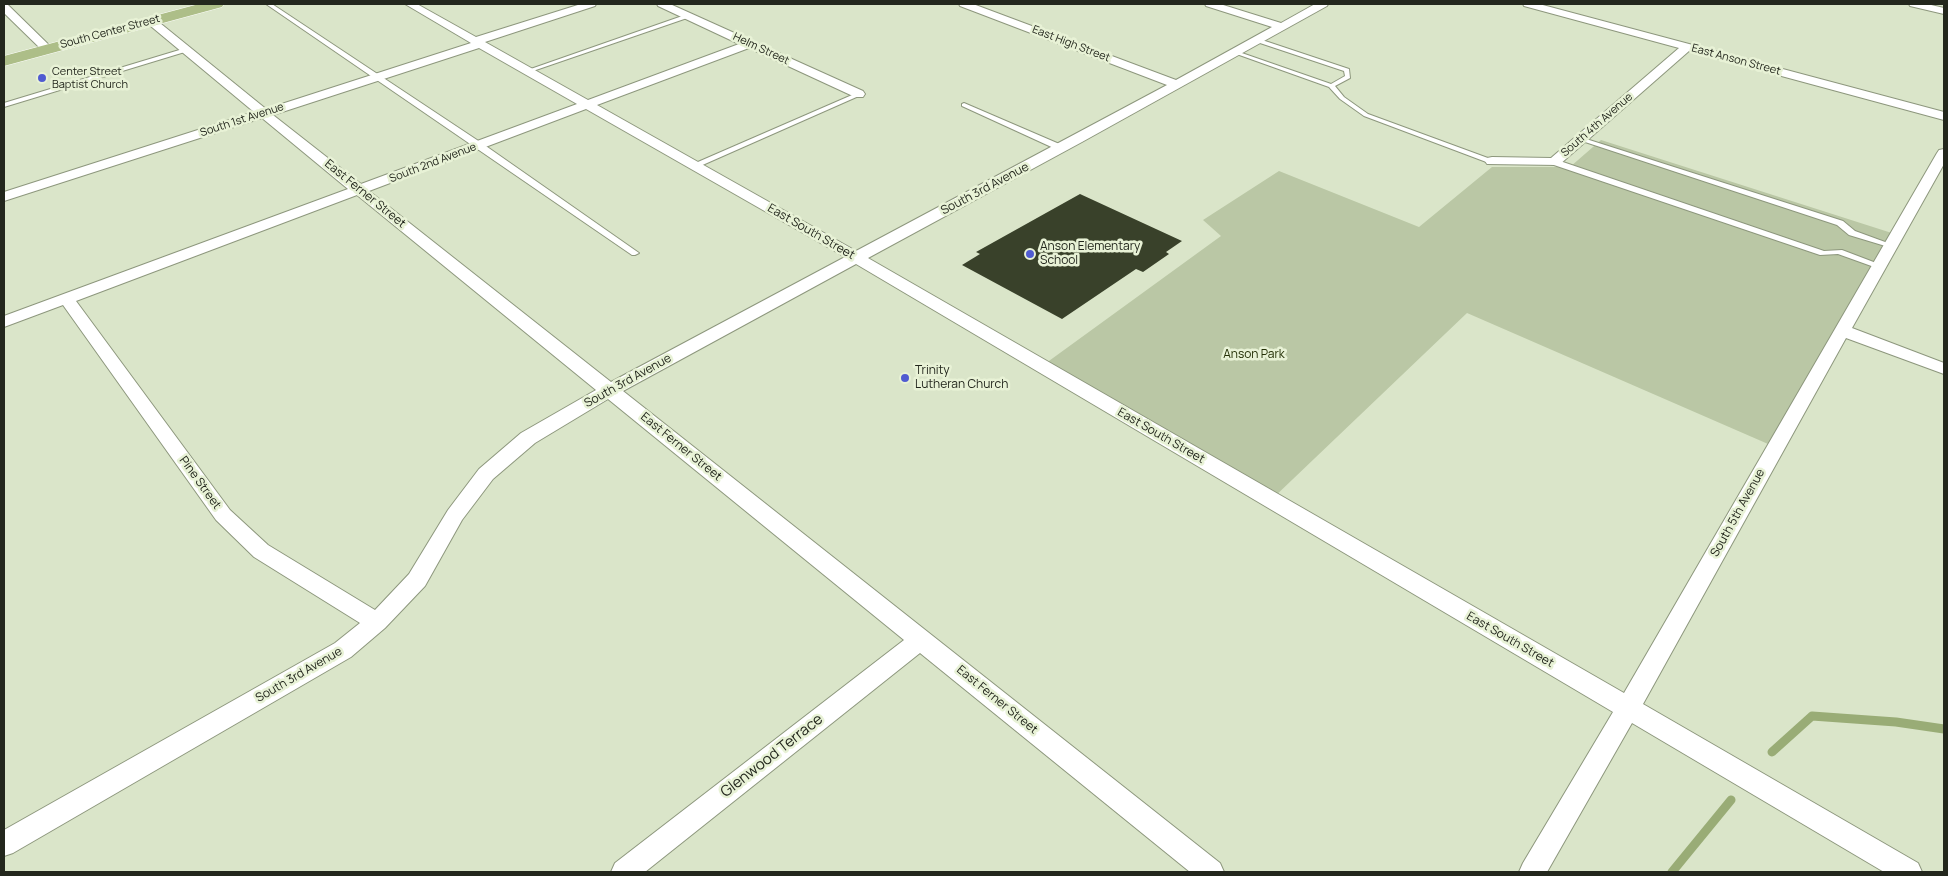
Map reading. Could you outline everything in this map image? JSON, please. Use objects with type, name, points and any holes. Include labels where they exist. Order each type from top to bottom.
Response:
[{"type":"main road","name":"South Center Street","points":[[4,60],[216,4]]},
{"type":"street","name":"East South Street","points":[[410,4],[857,258],[1909,872]]},
{"type":"street","name":"South 1st Avenue","points":[[4,197],[377,77],[591,4]]},
{"type":"street","name":"Helm Street","points":[[662,4],[860,94]]},
{"type":"street","name":"East High Street","points":[[964,4],[1177,84]]},
{"type":"street","points":[[1210,4],[1280,26]]},
{"type":"street","name":"South 3rd Avenue","points":[[4,844],[343,650],[377,622],[417,580],[455,515],[486,474],[528,438],[610,390],[1061,148],[1323,4]]},
{"type":"street","name":"East Anson Street","points":[[1528,4],[1944,116]]},
{"type":"street","points":[[1914,4],[1944,11]]},
{"type":"street","points":[[4,7],[47,49]]},
{"type":"street","name":"East Ferner Street","points":[[151,21],[263,113],[1211,872]]},
{"type":"street","name":"South 2nd Avenue","points":[[4,322],[750,44]]},
{"type":"street","name":"South 4th Avenue","points":[[1492,161],[1554,162],[1687,47]]},
{"type":"street","name":"South 5th Avenue","points":[[1532,872],[1628,709],[1944,153]]},
{"type":"street","name":"Pine Street","points":[[67,299],[223,515],[261,551],[377,622]]},
{"type":"street","points":[[1843,331],[1944,369]]},
{"type":"street","name":"Glenwood Terrace","points":[[624,872],[921,639]]},
{"type":"lane","points":[[269,4],[635,253]]},
{"type":"lane","points":[[528,71],[688,16]]},
{"type":"lane","points":[[1256,40],[1347,70],[1348,77],[1331,86]]},
{"type":"lane","points":[[4,105],[186,50]]},
{"type":"lane","points":[[1234,52],[1331,86],[1342,98],[1366,115],[1492,161]]},
{"type":"lane","points":[[695,165],[860,94]]},
{"type":"lane","points":[[964,105],[1061,148]]},
{"type":"lane","points":[[1581,139],[1840,223],[1852,233],[1892,246]]},
{"type":"lane","points":[[1554,162],[1823,253],[1840,252],[1880,266]]},
{"type":"green space","name":"Anson Park","points":[[1601,140],[1898,235],[1775,447],[1467,313],[1271,500],[1042,366],[1221,236],[1203,220],[1279,171],[1419,227],[1492,167],[1570,167]]},
{"type":"building","name":"Anson Elementary School","points":[[1080,194],[1182,241],[1166,252],[1169,254],[1143,272],[1136,269],[1062,319],[962,265],[980,254],[976,252]]},
{"type":"waterway","points":[[1772,752],[1812,716],[1896,722],[1944,729]]},
{"type":"waterway","points":[[1672,872],[1731,800]]},
{"type":"place","name":"Center Street Baptist Church","points":[[42,78]]},
{"type":"place","name":"Anson Elementary School","points":[[1030,254]]},
{"type":"place","name":"Trinity Lutheran Church","points":[[905,378]]}]
